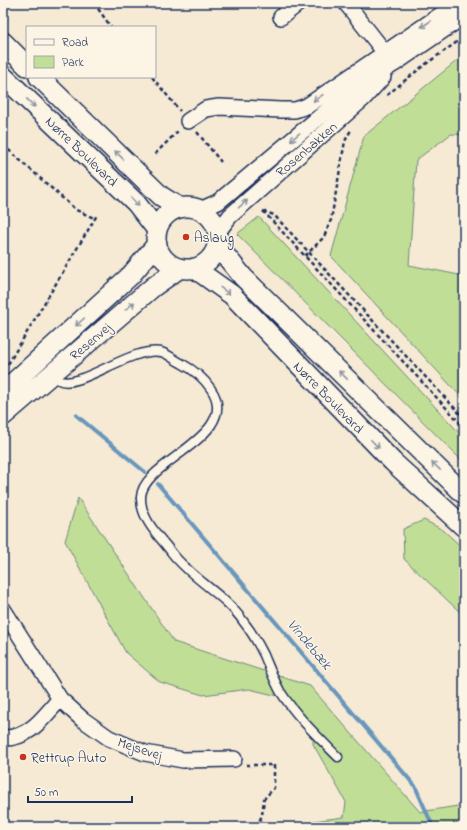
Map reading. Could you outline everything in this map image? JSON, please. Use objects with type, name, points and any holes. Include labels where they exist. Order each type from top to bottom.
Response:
[{"type":"street","points":[[281,17],[300,3]]},
{"type":"street","points":[[346,3],[394,64]]},
{"type":"street","points":[[188,121],[206,109],[219,107],[295,110],[307,106],[384,52],[458,3]]},
{"type":"street","name":"Rosenbakken","points":[[200,210],[218,202],[348,93],[394,64],[464,16]]},
{"type":"street","points":[[3,42],[26,65]]},
{"type":"street","name":"Rosenbakken","points":[[217,239],[230,216],[364,98],[394,64]]},
{"type":"street","name":"Nørre Boulevard","points":[[3,76],[136,203],[157,237]]},
{"type":"street","name":"Nørre Boulevard","points":[[39,78],[161,196],[180,208]]},
{"type":"street","points":[[190,207],[200,210],[211,219],[217,239],[209,260],[187,268],[165,260],[157,237],[165,216],[180,208],[190,207]]},
{"type":"street","name":"Resenvej","points":[[3,392],[131,275],[157,237]]},
{"type":"street","name":"Nørre Boulevard","points":[[217,239],[243,277],[464,494]]},
{"type":"street","name":"Nørre Boulevard","points":[[187,268],[232,295],[393,462],[464,527]]},
{"type":"street","name":"Resenvej","points":[[3,416],[153,287],[187,268]]},
{"type":"street","name":"Mejsevej","points":[[3,609],[60,699],[82,719],[109,738],[145,753],[183,760],[234,759]]},
{"type":"street","points":[[3,738],[11,738],[29,732],[60,699]]},
{"type":"lane","points":[[52,373],[60,381],[69,382],[83,378],[122,359],[145,351],[162,352],[191,369],[212,389],[217,404],[214,419],[205,434],[145,484],[141,496],[144,513],[151,526],[176,558],[243,620],[263,653],[279,689],[296,714],[338,757]]},
{"type":"path","points":[[94,3],[110,26]]},
{"type":"path","points":[[386,96],[423,66],[464,37]]},
{"type":"path","points":[[153,78],[222,162]]},
{"type":"path","points":[[155,154],[188,121]]},
{"type":"path","points":[[305,256],[324,237],[331,220],[344,141],[352,128]]},
{"type":"path","points":[[3,145],[76,210],[94,218]]},
{"type":"path","points":[[464,418],[310,251],[274,215],[263,211],[464,427]]},
{"type":"path","points":[[5,370],[97,215]]},
{"type":"path","points":[[234,759],[234,766],[274,765],[274,788],[264,799],[262,815],[257,827]]},
{"type":"green space","points":[[464,55],[464,135],[451,134],[416,160],[409,265],[464,276],[464,400],[331,256],[364,136]]},
{"type":"green space","points":[[259,217],[464,438],[464,463],[237,234]]},
{"type":"green space","points":[[78,498],[174,642],[310,686],[420,812],[464,805],[464,827],[316,827],[313,821],[344,817],[346,802],[313,744],[313,726],[291,699],[249,689],[203,695],[160,682],[126,653],[65,541]]},
{"type":"green space","points":[[424,520],[443,530],[464,549],[464,616],[404,559],[403,529]]},
{"type":"waterway","name":"Vindebæk","points":[[76,415],[145,472]]},
{"type":"waterway","name":"Vindebæk","points":[[158,484],[415,786],[433,827]]},
{"type":"place","name":"Aslaug","points":[[186,237]]},
{"type":"place","name":"Rettrup Auto","points":[[23,757]]}]
